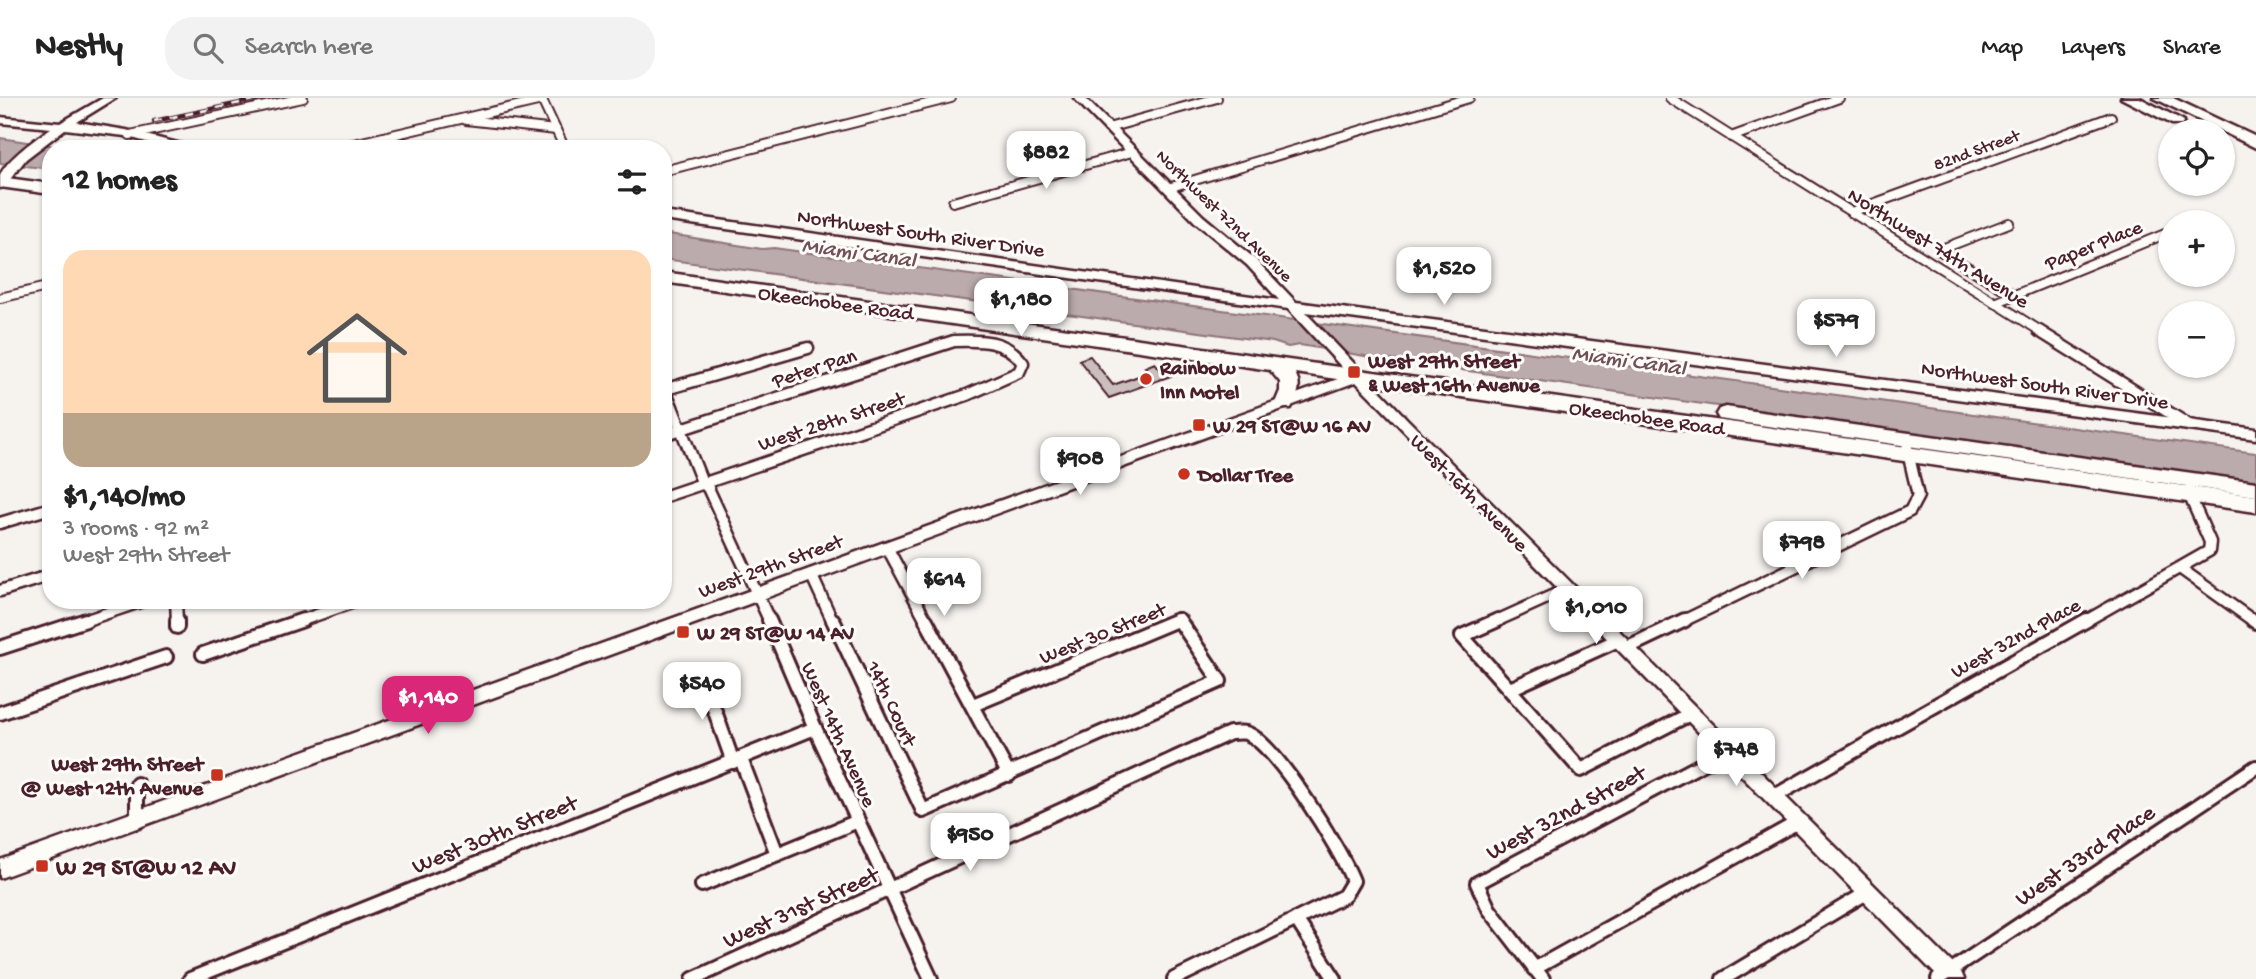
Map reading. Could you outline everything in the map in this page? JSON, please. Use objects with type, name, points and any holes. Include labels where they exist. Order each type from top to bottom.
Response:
[{"type":"highway","points":[[2144,99],[2176,102],[2193,107],[2256,136]]},
{"type":"highway","points":[[2144,99],[2178,119]]},
{"type":"highway","points":[[2144,99],[2188,119]]},
{"type":"highway","points":[[2176,102],[2256,143]]},
{"type":"highway","points":[[2235,142],[2256,152]]},
{"type":"highway","points":[[2235,149],[2256,159]]},
{"type":"highway","points":[[4,176],[42,178]]},
{"type":"highway","points":[[4,176],[42,187]]},
{"type":"highway","name":"Okeechobee Road","points":[[672,265],[1340,356],[1906,447]]},
{"type":"highway","name":"Okeechobee Road","points":[[672,278],[1359,376],[2186,486],[2256,489]]},
{"type":"highway","points":[[1275,364],[1292,384],[1284,403]]},
{"type":"highway","name":"Okeechobee Road","points":[[2186,486],[2256,504]]},
{"type":"street","points":[[44,140],[60,126],[111,98]]},
{"type":"street","points":[[0,121],[60,126],[67,131],[115,138],[152,135],[303,98]]},
{"type":"street","points":[[672,169],[951,98]]},
{"type":"street","name":"Northwest 72nd Avenue","points":[[1079,98],[1168,187],[1259,271],[1340,356]]},
{"type":"street","points":[[1108,128],[1217,98]]},
{"type":"street","points":[[1168,187],[1469,98]]},
{"type":"street","name":"Northwest 74th Avenue","points":[[1670,98],[2189,425]]},
{"type":"street","points":[[1731,137],[1839,98]]},
{"type":"street","points":[[371,140],[542,99],[561,140]]},
{"type":"street","name":"82nd Street","points":[[1851,212],[2111,117]]},
{"type":"street","points":[[460,118],[556,130]]},
{"type":"street","points":[[152,135],[167,140]]},
{"type":"street","points":[[375,139],[381,140]]},
{"type":"street","points":[[4,176],[42,141]]},
{"type":"street","points":[[953,202],[1132,152]]},
{"type":"street","name":"Northwest South River Drive","points":[[672,217],[1290,304],[1328,313],[2256,434]]},
{"type":"street","points":[[2009,223],[1939,250],[2014,295]]},
{"type":"street","name":"Paper Place","points":[[1994,303],[2158,237]]},
{"type":"street","points":[[1237,298],[1255,288],[1259,271]]},
{"type":"street","points":[[0,298],[42,288]]},
{"type":"street","points":[[1309,324],[1328,313]]},
{"type":"street","points":[[954,341],[962,320]]},
{"type":"street","name":"Peter Pan","points":[[672,432],[954,341],[992,342],[1015,352],[1022,359],[1023,366],[1009,377]]},
{"type":"street","points":[[672,387],[808,348]]},
{"type":"street","name":"West 16th Avenue","points":[[1340,356],[1868,892],[1947,977]]},
{"type":"street","name":"West 29th Street","points":[[0,869],[137,822],[1359,376]]},
{"type":"street","name":"West 28th Street","points":[[672,494],[967,395],[1009,377]]},
{"type":"street","name":"West 14th Avenue","points":[[672,407],[702,482],[708,488],[758,594],[815,728],[931,979]]},
{"type":"street","points":[[1510,689],[1622,644],[1910,511],[1918,496],[1906,447]]},
{"type":"street","name":"West 32nd Place","points":[[1773,797],[2209,551],[2210,542],[2186,486]]},
{"type":"street","points":[[0,523],[42,511]]},
{"type":"street","points":[[887,547],[1009,775]]},
{"type":"street","points":[[2180,569],[2256,622]]},
{"type":"street","name":"14th Court","points":[[811,574],[923,811],[1009,775]]},
{"type":"street","points":[[0,591],[42,578]]},
{"type":"street","points":[[1567,589],[1462,635],[1581,770],[1690,713]]},
{"type":"street","points":[[0,648],[119,609]]},
{"type":"street","points":[[176,609],[177,627]]},
{"type":"street","points":[[203,654],[332,609]]},
{"type":"street","name":"West 30 Street","points":[[972,705],[1179,619],[1220,681],[1009,775]]},
{"type":"street","points":[[0,713],[166,657]]},
{"type":"street","points":[[701,672],[777,855]]},
{"type":"street","name":"West 30th Street","points":[[190,979],[815,728]]},
{"type":"street","name":"West 31st Street","points":[[693,979],[891,891],[1230,733],[1245,733],[1259,741],[1347,860],[1353,881],[1344,896],[1296,919]]},
{"type":"street","name":"West 32nd Street","points":[[1539,974],[1489,909],[1477,883],[1727,751]]},
{"type":"street","name":"West 33rd Place","points":[[1947,977],[2256,767]]},
{"type":"street","points":[[137,784],[137,822]]},
{"type":"street","points":[[702,886],[858,821]]},
{"type":"street","points":[[1539,974],[1798,822]]},
{"type":"street","points":[[1723,979],[1868,892]]},
{"type":"street","points":[[1174,979],[1296,919],[1335,979]]},
{"type":"shaded area","points":[[0,138],[42,144],[42,168],[0,163]]},
{"type":"shaded area","points":[[672,234],[762,249],[774,248],[2256,453],[2256,482],[1300,345],[1288,347],[1273,342],[672,260]]},
{"type":"building","name":"Rainbow Inn Motel","points":[[1090,356],[1113,385],[1150,372],[1145,367],[1155,363],[1160,369],[1172,365],[1179,373],[1109,398],[1079,360]]},
{"type":"railway","points":[[154,121],[264,98]]},
{"type":"place","name":"West 29th Street & West 16th Avenue","points":[[1354,372]]},
{"type":"place","name":"Rainbow Inn Motel","points":[[1146,379]]},
{"type":"place","name":"W 29 ST@W 16 AV","points":[[1199,425]]},
{"type":"place","name":"Dollar Tree","points":[[1184,474]]},
{"type":"place","name":"W 29 ST@W 14 AV","points":[[683,632]]},
{"type":"place","name":"West 29th Street @ West 12th Avenue","points":[[217,775]]},
{"type":"place","name":"W 29 ST@W 12 AV","points":[[42,866]]},
{"type":"water label","name":"Miami Canal","points":[[859,251]]},
{"type":"water label","name":"Miami Canal","points":[[1629,359]]}]
